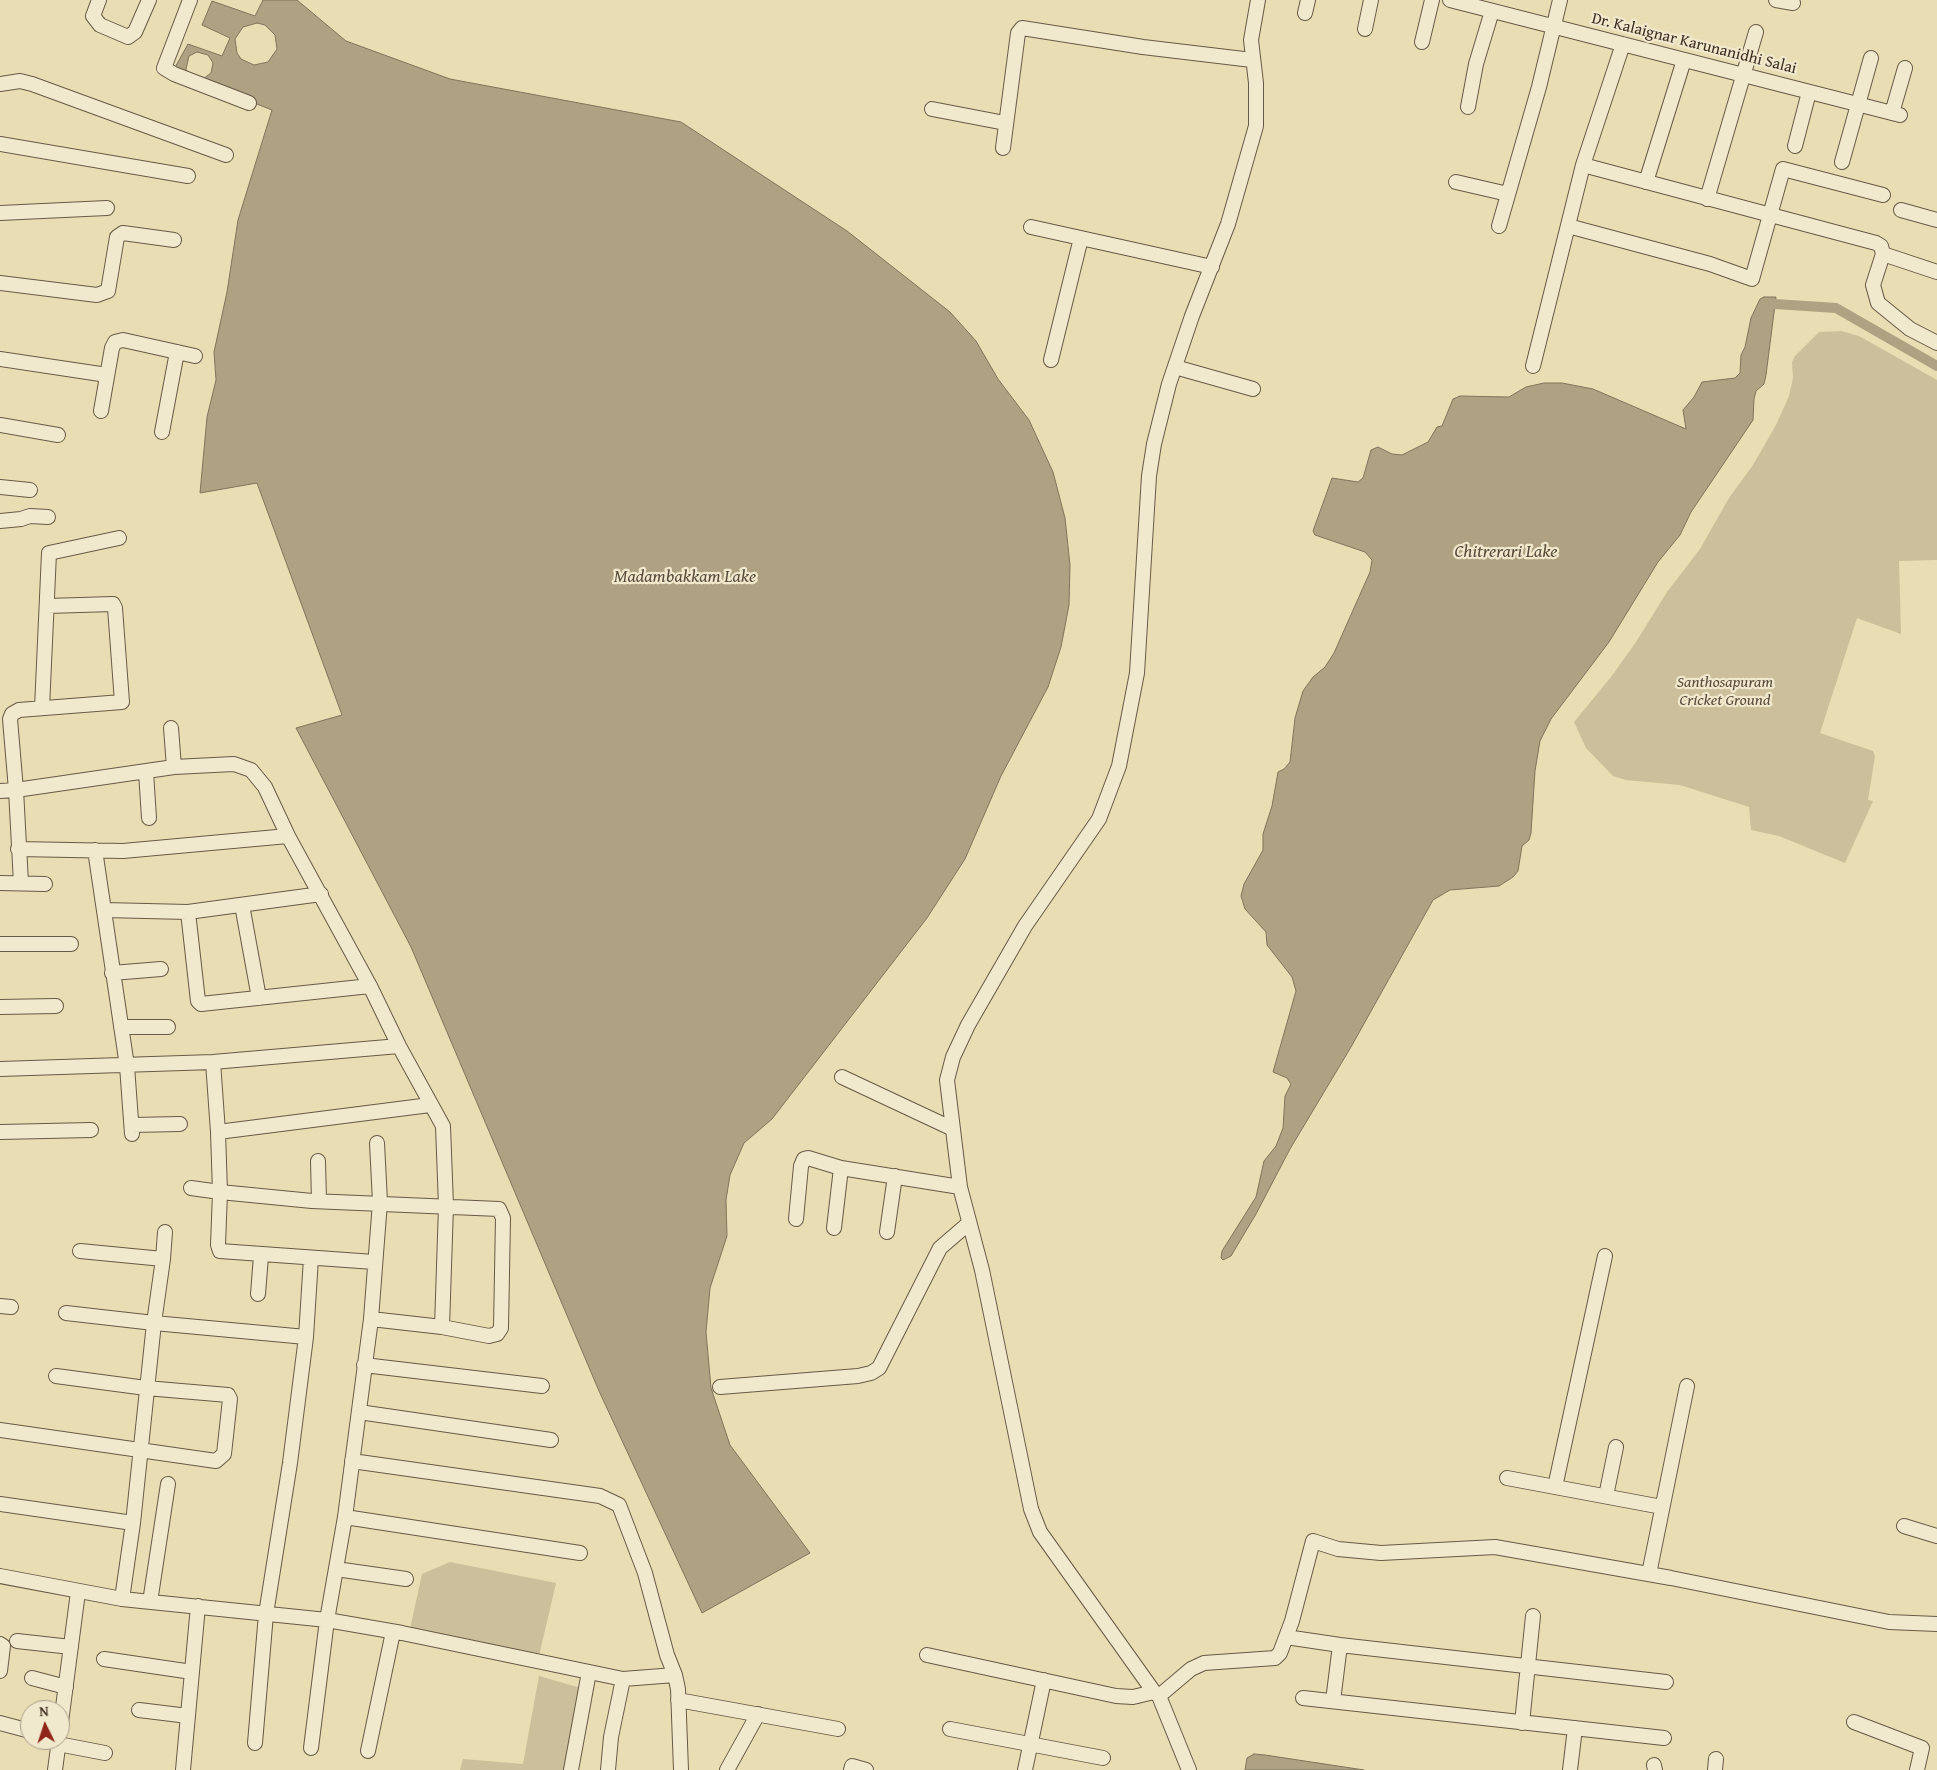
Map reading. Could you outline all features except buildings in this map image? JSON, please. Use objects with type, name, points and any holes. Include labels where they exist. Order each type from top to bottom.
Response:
[{"type":"street","points":[[99,0],[93,16],[100,25],[128,37],[135,32],[150,0]]},
{"type":"street","points":[[190,0],[164,68],[250,103]]},
{"type":"street","points":[[1189,1770],[1156,1694],[1040,1532],[1031,1509],[982,1270],[968,1224],[960,1187],[947,1080],[952,1057],[1025,926],[1099,819],[1118,766],[1137,673],[1149,476],[1154,444],[1175,367],[1228,224],[1256,126],[1256,83],[1252,60],[1252,40],[1258,0]]},
{"type":"street","points":[[1364,29],[1370,0]]},
{"type":"street","points":[[1422,42],[1432,0]]},
{"type":"street","name":"Dr. Kalaignar Karunanidhi Salai","points":[[1450,0],[1896,114],[1906,68]]},
{"type":"street","points":[[1499,226],[1539,87],[1560,0]]},
{"type":"street","points":[[1776,0],[1793,3]]},
{"type":"street","points":[[1468,107],[1476,64],[1492,11]]},
{"type":"street","points":[[1003,148],[1018,33],[1025,27],[1143,47],[1252,60]]},
{"type":"street","points":[[1707,199],[1756,32]]},
{"type":"street","points":[[1533,366],[1583,166],[1623,44]]},
{"type":"street","points":[[1842,162],[1871,58]]},
{"type":"street","points":[[1646,182],[1684,60]]},
{"type":"street","points":[[0,84],[20,81],[32,84],[226,155]]},
{"type":"street","points":[[1795,146],[1809,92]]},
{"type":"street","points":[[932,108],[1005,123]]},
{"type":"street","points":[[0,144],[188,176]]},
{"type":"street","points":[[1583,166],[1879,245],[1883,254],[1873,285],[1878,303],[1910,329],[1937,343]]},
{"type":"street","points":[[1568,226],[1710,264],[1752,279],[1784,169],[1883,195]]},
{"type":"street","points":[[1456,182],[1508,194]]},
{"type":"street","points":[[0,212],[108,208]]},
{"type":"street","points":[[1901,210],[1937,220]]},
{"type":"street","points":[[1031,227],[1212,267]]},
{"type":"street","points":[[0,283],[97,295],[108,291],[117,237],[123,233],[174,240]]},
{"type":"street","points":[[1051,360],[1082,238]]},
{"type":"street","points":[[1883,254],[1937,272]]},
{"type":"street","points":[[101,411],[112,348],[118,340],[195,356]]},
{"type":"street","points":[[162,432],[177,352]]},
{"type":"street","points":[[0,359],[107,375]]},
{"type":"street","points":[[1175,367],[1254,389]]},
{"type":"street","points":[[0,425],[58,435]]},
{"type":"street","points":[[0,486],[30,490]]},
{"type":"street","points":[[0,521],[30,516],[48,517]]},
{"type":"street","points":[[42,708],[49,553],[119,538]]},
{"type":"street","points":[[21,883],[10,718],[12,714],[19,710],[122,702],[115,608],[113,604],[47,606]]},
{"type":"street","points":[[171,728],[174,767]]},
{"type":"street","points":[[0,791],[174,767],[234,764],[251,770],[265,788],[288,836],[321,894],[430,1105],[443,1126],[446,1206],[442,1327]]},
{"type":"street","points":[[146,772],[149,818]]},
{"type":"street","points":[[18,849],[123,851],[288,836]]},
{"type":"street","points":[[95,850],[127,1066],[132,1130],[180,1124]]},
{"type":"street","points":[[0,883],[45,884]]},
{"type":"street","points":[[104,910],[188,912],[321,894]]},
{"type":"street","points":[[242,905],[260,998]]},
{"type":"street","points":[[188,912],[199,1003],[203,1005],[370,986]]},
{"type":"street","points":[[0,944],[71,944]]},
{"type":"street","points":[[112,973],[162,969]]},
{"type":"street","points":[[0,1007],[56,1006]]},
{"type":"street","points":[[121,1026],[168,1027]]},
{"type":"street","points":[[0,1069],[212,1062],[399,1046]]},
{"type":"street","points":[[212,1062],[218,1132],[220,1192],[218,1248],[225,1253],[374,1262]]},
{"type":"street","points":[[842,1077],[953,1129]]},
{"type":"street","points":[[218,1132],[430,1105]]},
{"type":"street","points":[[0,1132],[91,1130]]},
{"type":"street","points":[[311,1748],[327,1620],[345,1517],[364,1364],[372,1319],[374,1262],[380,1202],[377,1143]]},
{"type":"street","points":[[796,1220],[801,1166],[804,1159],[841,1168],[960,1187]]},
{"type":"street","points":[[318,1161],[319,1201]]},
{"type":"street","points":[[834,1228],[841,1168]]},
{"type":"street","points":[[887,1232],[895,1176]]},
{"type":"street","points":[[191,1188],[319,1201],[496,1207],[502,1214],[501,1328],[497,1334],[489,1336],[442,1327],[372,1319]]},
{"type":"street","points":[[720,1387],[858,1376],[871,1373],[879,1368],[940,1248],[968,1224]]},
{"type":"street","points":[[122,1599],[133,1523],[146,1388],[165,1232]]},
{"type":"street","points":[[80,1250],[163,1259]]},
{"type":"street","points":[[258,1294],[261,1256]]},
{"type":"street","points":[[1555,1487],[1606,1256]]},
{"type":"street","points":[[255,1743],[266,1614],[290,1463],[306,1337],[311,1258]]},
{"type":"street","points":[[66,1314],[306,1337]]},
{"type":"street","points":[[364,1364],[542,1386]]},
{"type":"street","points":[[0,1430],[209,1460],[220,1458],[224,1454],[230,1399],[224,1394],[146,1388],[56,1376]]},
{"type":"street","points":[[1649,1574],[1687,1386]]},
{"type":"street","points":[[359,1412],[551,1440]]},
{"type":"street","points":[[1606,1496],[1616,1447]]},
{"type":"street","points":[[352,1462],[600,1496],[618,1505],[644,1573],[667,1655],[675,1675],[681,1770]]},
{"type":"street","points":[[1507,1478],[1662,1507]]},
{"type":"street","points":[[150,1602],[168,1484]]},
{"type":"street","points":[[0,1504],[133,1523]]},
{"type":"street","points":[[345,1517],[580,1553]]},
{"type":"street","points":[[1904,1526],[1937,1536]]},
{"type":"street","points":[[927,1655],[1116,1696],[1133,1697],[1156,1694],[1204,1662],[1275,1658],[1280,1653],[1286,1637],[1313,1541],[1338,1549],[1381,1553],[1495,1547],[1649,1574],[1889,1622],[1937,1624]]},
{"type":"street","points":[[336,1569],[406,1579]]},
{"type":"street","points":[[0,1576],[122,1599],[327,1620],[622,1679],[675,1675]]},
{"type":"street","points":[[64,1700],[78,1592]]},
{"type":"street","points":[[183,1770],[198,1606]]},
{"type":"street","points":[[1522,1723],[1533,1616]]},
{"type":"street","points":[[368,1751],[394,1632]]},
{"type":"street","points":[[1286,1637],[1340,1645],[1666,1682]]},
{"type":"street","points":[[17,1641],[71,1647]]},
{"type":"street","points":[[0,1644],[3,1646],[0,1672]]},
{"type":"street","points":[[1333,1701],[1340,1645]]},
{"type":"street","points":[[104,1659],[192,1672]]},
{"type":"street","points":[[571,1770],[589,1672]]},
{"type":"street","points":[[32,1678],[66,1687]]},
{"type":"street","points":[[608,1770],[611,1737],[622,1679]]},
{"type":"street","points":[[1025,1770],[1044,1680]]},
{"type":"street","points":[[1303,1698],[1664,1738]]},
{"type":"street","points":[[678,1700],[838,1729]]},
{"type":"street","points":[[139,1710],[188,1716]]},
{"type":"street","points":[[727,1770],[758,1714]]},
{"type":"street","points":[[1854,1722],[1922,1748],[1917,1770]]},
{"type":"street","points":[[0,1723],[20,1729]]},
{"type":"street","points":[[1570,1770],[1575,1728]]},
{"type":"street","points":[[950,1729],[1103,1758]]},
{"type":"street","points":[[70,1742],[105,1753]]},
{"type":"street","points":[[55,1770],[58,1750]]},
{"type":"street","points":[[851,1770],[852,1766],[866,1770]]},
{"type":"green space","name":"Santhosapuram Cricket Ground","points":[[1841,331],[1859,336],[1937,380],[1937,560],[1899,561],[1901,634],[1857,618],[1820,733],[1873,751],[1875,756],[1868,800],[1873,801],[1845,863],[1779,836],[1751,830],[1749,807],[1680,785],[1626,780],[1613,776],[1586,748],[1574,722],[1611,677],[1636,642],[1667,592],[1700,549],[1729,498],[1753,465],[1776,425],[1789,396],[1793,378],[1792,362],[1795,356],[1819,332]]},
{"type":"green space","points":[[450,1562],[556,1583],[539,1656],[410,1629],[422,1574]]},
{"type":"green space","points":[[539,1676],[581,1688],[570,1770],[460,1770],[463,1759],[523,1764]]},
{"type":"water","name":"Madambakkam Lake","points":[[263,0],[297,0],[346,41],[450,79],[681,122],[847,231],[950,312],[976,341],[998,379],[1029,420],[1053,472],[1065,518],[1070,565],[1069,605],[1061,647],[1048,687],[1001,776],[965,859],[927,918],[772,1119],[744,1143],[730,1175],[726,1200],[727,1236],[710,1288],[706,1332],[711,1388],[730,1445],[810,1553],[702,1613],[599,1391],[411,947],[296,728],[342,715],[257,483],[200,493],[207,417],[216,380],[214,352],[227,292],[238,220],[272,110],[173,71],[188,44],[222,56],[230,38],[202,25],[212,1],[255,16]],"holes":[[[257,23],[265,25],[275,35],[277,49],[268,62],[254,65],[241,59],[237,53],[235,39],[243,27]],[[197,52],[208,55],[213,63],[211,73],[203,79],[187,73],[186,69],[189,56]]]},
{"type":"water","name":"Chitrerari Lake","points":[[1776,297],[1766,375],[1764,384],[1756,391],[1753,420],[1691,512],[1680,535],[1658,562],[1609,642],[1551,719],[1540,741],[1535,771],[1531,833],[1529,840],[1522,846],[1518,871],[1513,877],[1499,886],[1450,890],[1433,900],[1351,1047],[1290,1149],[1256,1214],[1231,1256],[1223,1260],[1221,1258],[1222,1251],[1256,1197],[1264,1161],[1276,1146],[1283,1128],[1285,1096],[1291,1084],[1287,1078],[1273,1072],[1296,991],[1292,977],[1267,945],[1266,932],[1245,909],[1241,896],[1244,884],[1263,850],[1263,834],[1272,806],[1278,772],[1284,769],[1290,762],[1295,718],[1303,691],[1313,677],[1325,667],[1334,653],[1370,572],[1372,560],[1365,552],[1315,535],[1313,531],[1332,478],[1358,482],[1363,478],[1371,450],[1378,447],[1392,454],[1402,455],[1428,442],[1437,427],[1442,426],[1453,399],[1460,396],[1509,397],[1526,387],[1544,383],[1562,383],[1593,389],[1686,429],[1683,410],[1694,397],[1702,382],[1735,378],[1740,373],[1741,355],[1745,347],[1751,318],[1760,299]]},
{"type":"water","points":[[1254,1754],[1364,1770],[1245,1770],[1247,1758]]},
{"type":"waterway","points":[[1775,304],[1836,308],[1937,366]]}]
